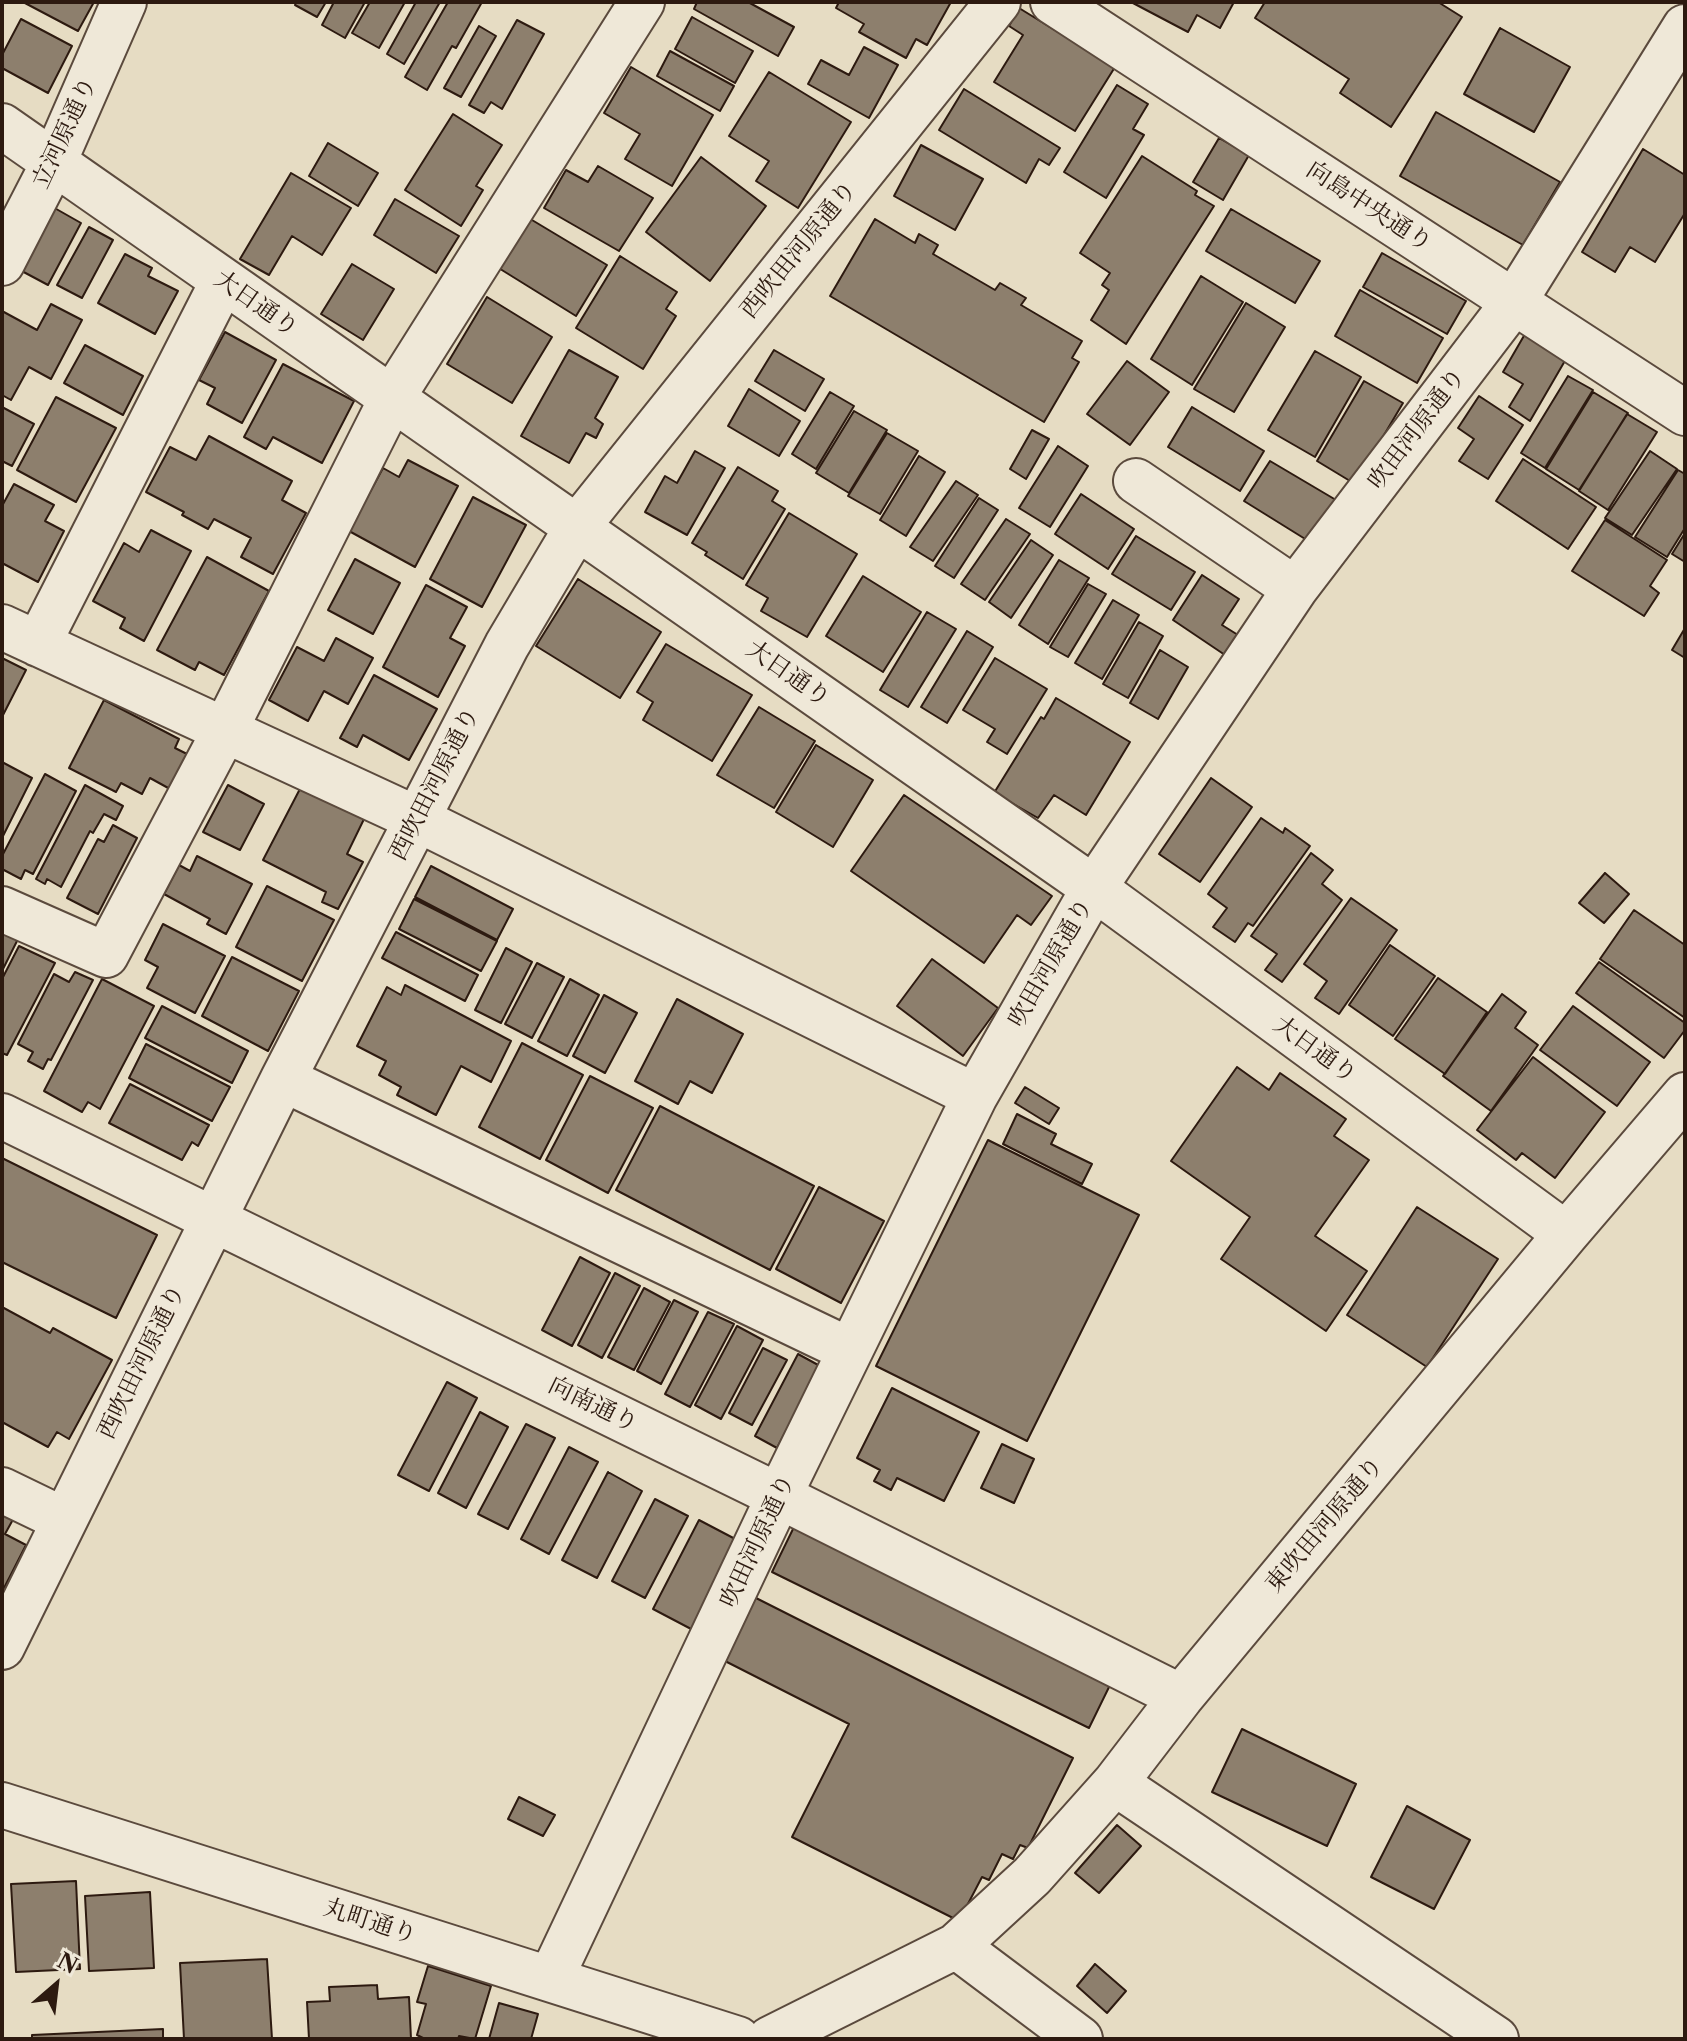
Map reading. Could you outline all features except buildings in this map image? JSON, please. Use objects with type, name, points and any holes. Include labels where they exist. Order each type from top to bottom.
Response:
[{"type":"street","name":"立河原通り","points":[[2,263],[54,162],[124,2]]},
{"type":"street","points":[[2,909],[106,955],[225,730],[392,398],[642,2]]},
{"type":"street","name":"西吹田河原通り","points":[[2,1647],[283,1079],[507,645],[577,527],[998,2]]},
{"type":"street","name":"向島中央通り","points":[[1053,2],[1685,413]]},
{"type":"street","name":"吹田河原通り","points":[[551,1978],[849,1350],[975,1096],[1094,888],[1295,589],[1514,302],[1685,27]]},
{"type":"street","name":"大日通り","points":[[2,126],[1094,888],[1566,1234]]},
{"type":"street","points":[[223,281],[20,635],[417,819],[975,1096]]},
{"type":"street","points":[[1136,481],[1295,589]]},
{"type":"street","points":[[283,1079],[849,1350]]},
{"type":"street","name":"東吹田河原通り","points":[[956,1946],[1032,1876],[1115,1783],[1181,1697],[1685,1095]]},
{"type":"street","name":"向南通り","points":[[2,1116],[779,1496],[1181,1697]]},
{"type":"street","points":[[2,1490],[64,1520]]},
{"type":"street","points":[[1115,1783],[1496,2039]]},
{"type":"street","name":"丸町通り","points":[[2,1805],[738,2039]]},
{"type":"street","points":[[770,2039],[956,1946],[1080,2039]]}]
